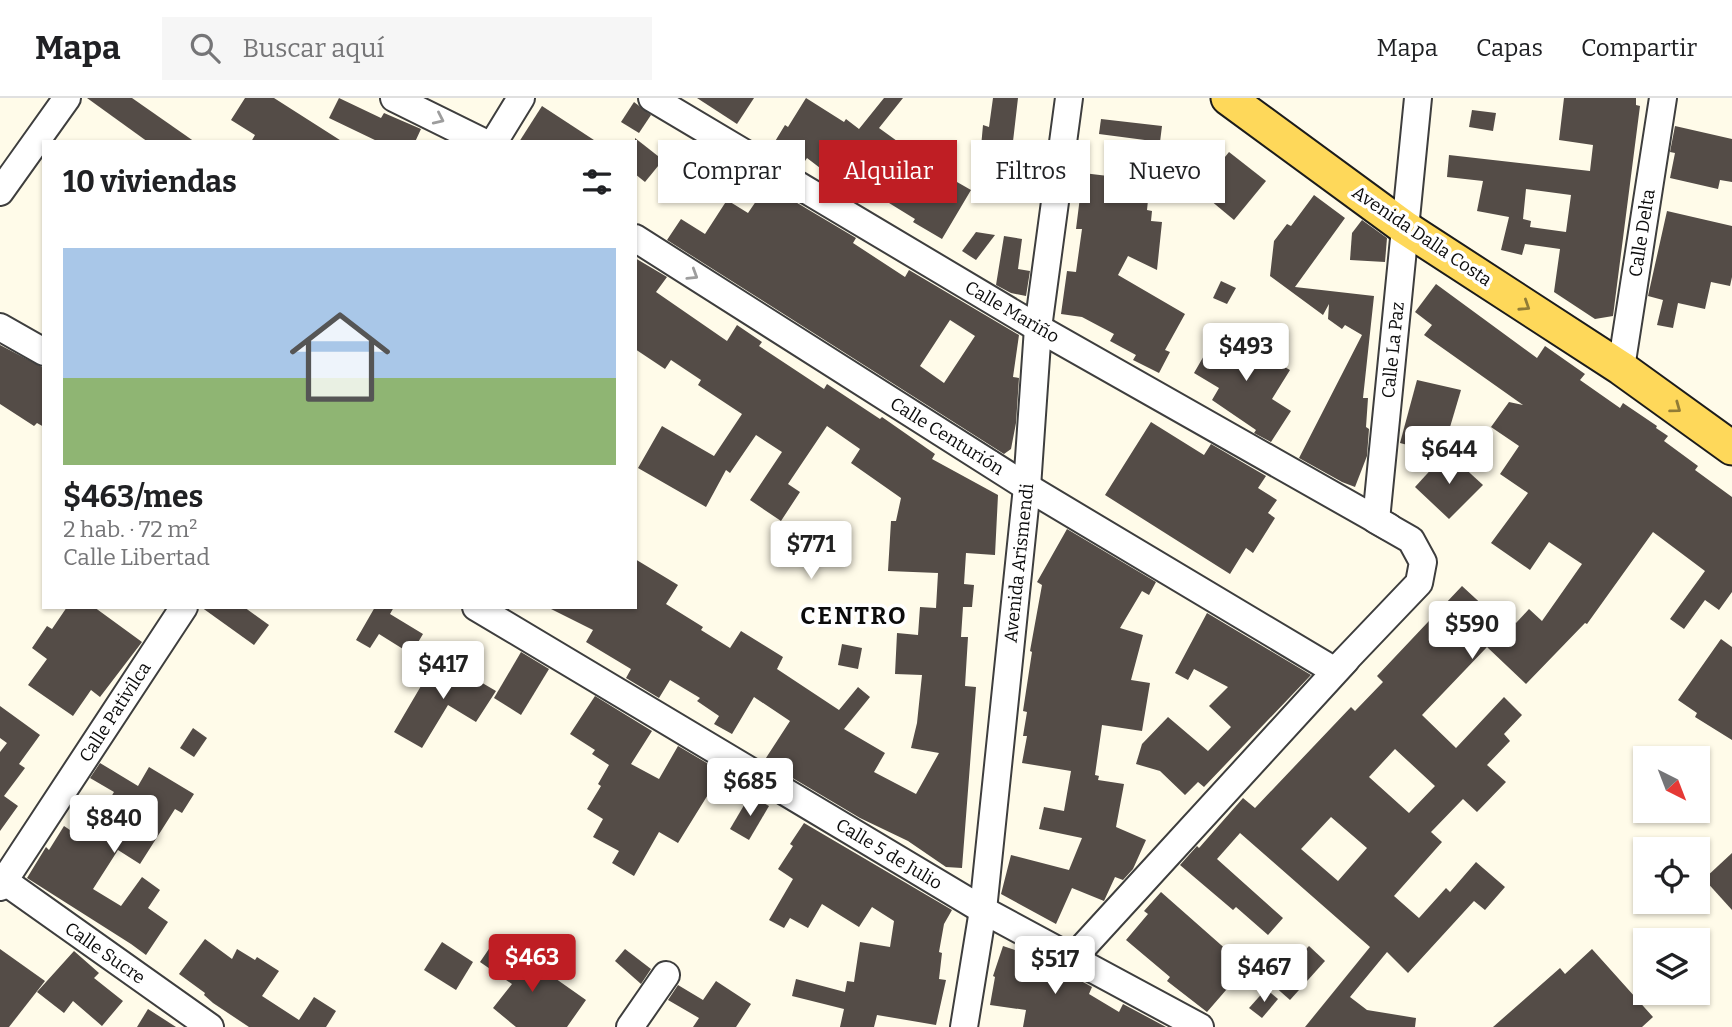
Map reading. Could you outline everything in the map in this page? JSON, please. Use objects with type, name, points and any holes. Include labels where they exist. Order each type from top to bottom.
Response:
[{"type":"main road","name":"Avenida Dalla Costa","points":[[1228,98],[1404,227],[1621,368],[1732,448]]},
{"type":"street","points":[[0,192],[67,98]]},
{"type":"street","points":[[394,98],[478,140]]},
{"type":"street","points":[[495,140],[521,98]]},
{"type":"street","name":"Calle Mariño","points":[[652,98],[1038,328],[1376,520]]},
{"type":"street","name":"Avenida Arismendi","points":[[964,1027],[983,910],[1027,486],[1038,328],[1069,98]]},
{"type":"street","name":"Calle La Paz","points":[[1376,520],[1418,98]]},
{"type":"street","name":"Calle Delta","points":[[1621,368],[1663,98]]},
{"type":"street","name":"Calle Centurión","points":[[637,239],[1027,486],[1335,671]]},
{"type":"street","points":[[0,327],[42,351]]},
{"type":"street","points":[[1073,958],[1419,583],[1423,562],[1411,540],[1376,520]]},
{"type":"street","name":"Calle Pativilca","points":[[1,882],[183,609]]},
{"type":"street","name":"Calle 5 de Julio","points":[[479,609],[983,910],[1200,1027]]},
{"type":"street","name":"Calle Sucre","points":[[1,882],[210,1027]]},
{"type":"street","points":[[631,1027],[666,975]]},
{"type":"building","points":[[87,98],[132,98],[192,140],[145,140]]},
{"type":"building","points":[[245,98],[274,98],[340,140],[252,140],[255,135],[231,120]]},
{"type":"building","points":[[339,98],[381,118],[384,113],[421,129],[416,140],[375,140],[329,118]]},
{"type":"building","points":[[697,98],[754,98],[737,124]]},
{"type":"building","points":[[806,98],[859,129],[884,98],[903,98],[879,128],[896,140],[819,140],[819,167],[807,158],[805,161],[805,140],[776,140],[785,125],[788,127]]},
{"type":"building","points":[[993,98],[1018,98],[1013,140],[982,140],[983,125],[989,127]]},
{"type":"building","points":[[1564,98],[1636,98],[1636,105],[1640,106],[1613,316],[1595,319],[1554,292],[1560,249],[1525,244],[1522,255],[1501,250],[1509,217],[1477,211],[1483,181],[1447,177],[1449,155],[1590,171],[1593,145],[1559,140]],"holes":[[[1526,189],[1571,195],[1566,232],[1530,227],[1531,221],[1523,219]]]},
{"type":"building","points":[[634,102],[651,115],[639,133],[621,122]]},
{"type":"building","points":[[542,106],[594,140],[520,140]]},
{"type":"building","points":[[1472,110],[1496,113],[1493,131],[1469,127]]},
{"type":"building","points":[[1101,119],[1162,126],[1160,140],[1099,134]]},
{"type":"building","points":[[1675,126],[1732,139],[1732,182],[1720,180],[1718,189],[1670,178],[1675,153],[1670,152]]},
{"type":"building","points":[[635,138],[658,156],[658,166],[645,182],[637,176]]},
{"type":"building","points":[[1229,152],[1266,181],[1234,220],[1214,203],[1225,203],[1225,157]]},
{"type":"building","points":[[1090,174],[1104,176],[1104,203],[1148,203],[1147,210],[1152,211],[1151,221],[1162,222],[1157,270],[1128,256],[1118,275],[1185,314],[1165,350],[1170,352],[1159,373],[1133,360],[1136,355],[1110,341],[1114,334],[1082,317],[1061,314],[1067,271],[1076,272],[1082,229],[1076,229],[1079,203],[1090,203]]},
{"type":"building","points":[[957,182],[971,190],[942,239],[913,222],[915,219],[889,203],[957,203]]},
{"type":"building","points":[[1314,195],[1345,218],[1295,287],[1374,296],[1363,398],[1368,398],[1367,456],[1355,487],[1299,458],[1362,335],[1345,325],[1342,329],[1328,319],[1329,304],[1323,315],[1270,276],[1274,241],[1287,224],[1291,226]]},
{"type":"building","points":[[725,203],[732,203],[748,213],[755,203],[797,203],[856,238],[853,243],[905,277],[909,270],[1019,335],[1013,377],[1019,378],[1016,423],[1011,449],[1004,454],[667,240],[681,219],[705,234]],"holes":[[[950,320],[975,336],[944,383],[920,366]]]},
{"type":"building","points":[[1667,211],[1732,226],[1730,286],[1711,282],[1705,309],[1678,303],[1673,328],[1657,325],[1663,300],[1648,296]]},
{"type":"building","points":[[1362,220],[1387,238],[1385,262],[1350,260],[1352,233]]},
{"type":"building","points":[[976,232],[995,235],[976,260],[962,251]]},
{"type":"building","points":[[1004,236],[1022,239],[1018,269],[1030,271],[1026,296],[1011,293],[996,285]]},
{"type":"building","points":[[637,259],[667,277],[656,292],[727,341],[737,325],[762,342],[759,346],[824,389],[827,384],[880,419],[882,417],[935,454],[932,459],[998,495],[995,555],[966,553],[964,584],[974,585],[972,607],[963,607],[961,637],[968,637],[965,686],[976,687],[962,868],[946,867],[908,841],[860,818],[764,761],[790,721],[754,697],[732,734],[714,724],[719,716],[697,701],[700,698],[670,680],[659,698],[626,678],[631,669],[586,642],[593,630],[551,609],[637,609],[637,560],[678,585],[666,604],[730,648],[741,631],[783,657],[777,669],[839,710],[858,687],[870,697],[844,729],[885,753],[874,772],[916,794],[939,753],[911,748],[917,723],[922,675],[895,674],[897,633],[918,635],[920,607],[936,608],[938,573],[888,571],[891,521],[896,521],[901,498],[851,463],[860,449],[827,426],[788,484],[800,492],[781,521],[750,500],[782,452],[756,435],[730,473],[726,470],[706,507],[638,468],[662,426],[714,456],[742,414],[698,385],[701,380],[671,360],[665,369],[637,350]]},
{"type":"building","points":[[1221,281],[1236,288],[1227,304],[1213,298]]},
{"type":"building","points":[[1436,284],[1537,358],[1545,346],[1585,374],[1580,380],[1620,408],[1623,403],[1657,426],[1656,428],[1668,436],[1664,441],[1698,466],[1695,470],[1732,497],[1732,592],[1719,610],[1705,600],[1684,629],[1670,619],[1705,571],[1653,532],[1587,624],[1585,623],[1526,684],[1487,647],[1422,715],[1456,748],[1504,697],[1522,715],[1504,734],[1510,741],[1487,765],[1506,782],[1477,812],[1463,799],[1431,832],[1442,842],[1394,896],[1419,918],[1446,888],[1450,892],[1476,862],[1505,887],[1485,910],[1474,901],[1408,973],[1387,952],[1350,997],[1367,1010],[1416,1018],[1415,1027],[1305,1027],[1370,947],[1240,833],[1217,859],[1283,918],[1268,935],[1236,907],[1233,910],[1180,865],[1197,846],[1199,848],[1243,798],[1255,808],[1351,707],[1355,711],[1383,682],[1377,676],[1462,586],[1488,610],[1495,603],[1516,623],[1529,609],[1542,621],[1582,564],[1549,542],[1530,570],[1491,543],[1528,493],[1500,474],[1519,446],[1491,427],[1509,402],[1523,405],[1424,335],[1432,325],[1415,312]],"holes":[[[1395,749],[1435,786],[1409,813],[1369,777]],[[1331,817],[1367,848],[1338,881],[1301,849]]]},
{"type":"building","points":[[1217,333],[1244,349],[1251,337],[1272,349],[1267,357],[1290,370],[1272,399],[1291,411],[1271,442],[1254,433],[1256,430],[1212,400],[1219,388],[1194,373]]},
{"type":"building","points":[[0,345],[42,367],[42,426],[37,423],[34,426],[0,404]]},
{"type":"building","points":[[1417,380],[1461,390],[1442,454],[1400,443]]},
{"type":"building","points":[[1151,422],[1204,455],[1211,444],[1266,476],[1258,488],[1277,500],[1268,513],[1275,518],[1253,553],[1246,548],[1230,574],[1105,495]]},
{"type":"building","points":[[1447,452],[1483,485],[1449,519],[1415,487]]},
{"type":"building","points":[[1067,529],[1156,582],[1149,595],[1142,591],[1120,628],[1143,635],[1131,680],[1150,683],[1142,731],[1102,725],[1095,775],[1099,776],[1098,780],[1124,784],[1116,827],[1146,840],[1133,869],[1123,880],[1115,877],[1104,901],[1072,888],[1056,924],[1001,894],[1011,855],[1069,870],[1082,838],[1039,829],[1044,807],[1064,811],[1071,771],[1022,763],[1027,736],[1023,736],[1027,712],[1023,711],[1042,585],[1037,582]]},
{"type":"building","points":[[66,609],[97,609],[142,642],[100,697],[91,690],[73,716],[28,685],[47,659],[32,648],[47,626],[52,629]]},
{"type":"building","points":[[204,609],[247,609],[269,625],[254,645]]},
{"type":"building","points":[[374,609],[393,609],[390,614],[423,634],[411,654],[379,634],[370,648],[356,640]]},
{"type":"building","points":[[1207,613],[1311,675],[1204,787],[1198,782],[1185,795],[1160,771],[1136,764],[1142,744],[1168,717],[1208,751],[1231,727],[1209,706],[1228,687],[1194,669],[1188,680],[1175,673]]},
{"type":"building","points":[[1721,639],[1732,647],[1732,740],[1695,717],[1697,713],[1678,700]]},
{"type":"building","points":[[842,644],[862,648],[858,669],[838,665]]},
{"type":"building","points":[[521,652],[549,669],[521,715],[494,698]]},
{"type":"building","points":[[438,657],[496,691],[476,722],[448,705],[422,748],[394,732]]},
{"type":"building","points":[[595,696],[652,731],[631,764],[659,779],[678,746],[722,772],[678,843],[659,832],[634,876],[612,863],[619,851],[593,837],[603,819],[587,809],[601,786],[598,784],[609,765],[592,754],[595,750],[570,734]]},
{"type":"building","points":[[0,706],[40,735],[19,764],[25,768],[4,796],[18,806],[0,831],[0,752],[7,743],[0,738]]},
{"type":"building","points":[[193,728],[207,738],[194,757],[180,748]]},
{"type":"building","points":[[100,763],[138,786],[149,767],[194,794],[182,813],[175,809],[140,864],[118,850],[93,889],[121,906],[142,877],[160,890],[148,908],[168,922],[146,955],[27,878],[46,847],[49,850],[64,826],[85,840],[114,792],[90,778]]},
{"type":"building","points":[[750,795],[769,806],[749,840],[730,829]]},
{"type":"building","points":[[804,823],[952,910],[944,924],[939,952],[942,953],[939,979],[946,980],[936,1025],[877,1015],[874,1027],[840,1027],[844,1009],[792,996],[796,979],[845,992],[847,981],[854,982],[860,942],[890,947],[894,921],[872,907],[859,927],[822,904],[808,928],[790,918],[784,928],[769,920],[793,879],[778,869]]},
{"type":"building","points":[[1732,853],[1732,910],[1710,886],[1710,873]]},
{"type":"building","points":[[1161,892],[1246,967],[1207,1012],[1167,981],[1170,977],[1126,940],[1148,914],[1144,911]]},
{"type":"building","points":[[205,939],[232,959],[237,949],[255,960],[257,957],[279,971],[262,996],[299,1020],[314,997],[336,1011],[326,1027],[249,1027],[213,1003],[205,993],[179,974]]},
{"type":"building","points":[[442,942],[473,962],[456,990],[424,970]]},
{"type":"building","points":[[493,943],[538,974],[542,969],[586,1000],[567,1027],[516,1027],[493,1008],[512,984],[480,962]]},
{"type":"building","points":[[1003,946],[1039,958],[1092,987],[1089,994],[1119,1012],[1123,1004],[1166,1027],[1023,1027],[1026,1010],[990,1005],[993,976]]},
{"type":"building","points":[[1309,946],[1325,961],[1290,1000],[1273,985]]},
{"type":"building","points":[[0,949],[45,981],[9,1027],[0,1027]]},
{"type":"building","points":[[625,949],[651,969],[641,984],[615,961]]},
{"type":"building","points":[[1592,949],[1633,995],[1633,1005],[1642,1005],[1653,1017],[1642,1027],[1493,1027],[1560,968],[1565,974]]},
{"type":"building","points":[[74,951],[99,973],[94,978],[123,1001],[102,1026],[73,1001],[64,1013],[37,992]]},
{"type":"building","points":[[716,981],[751,1004],[736,1027],[693,1027],[699,1018],[668,1000],[678,985],[703,1000]]},
{"type":"building","points":[[1266,989],[1278,999],[1262,1018],[1249,1008]]},
{"type":"building","points":[[148,1009],[176,1027],[137,1027]]},
{"type":"district","name":"CENTRO","points":[[854,616]]}]
